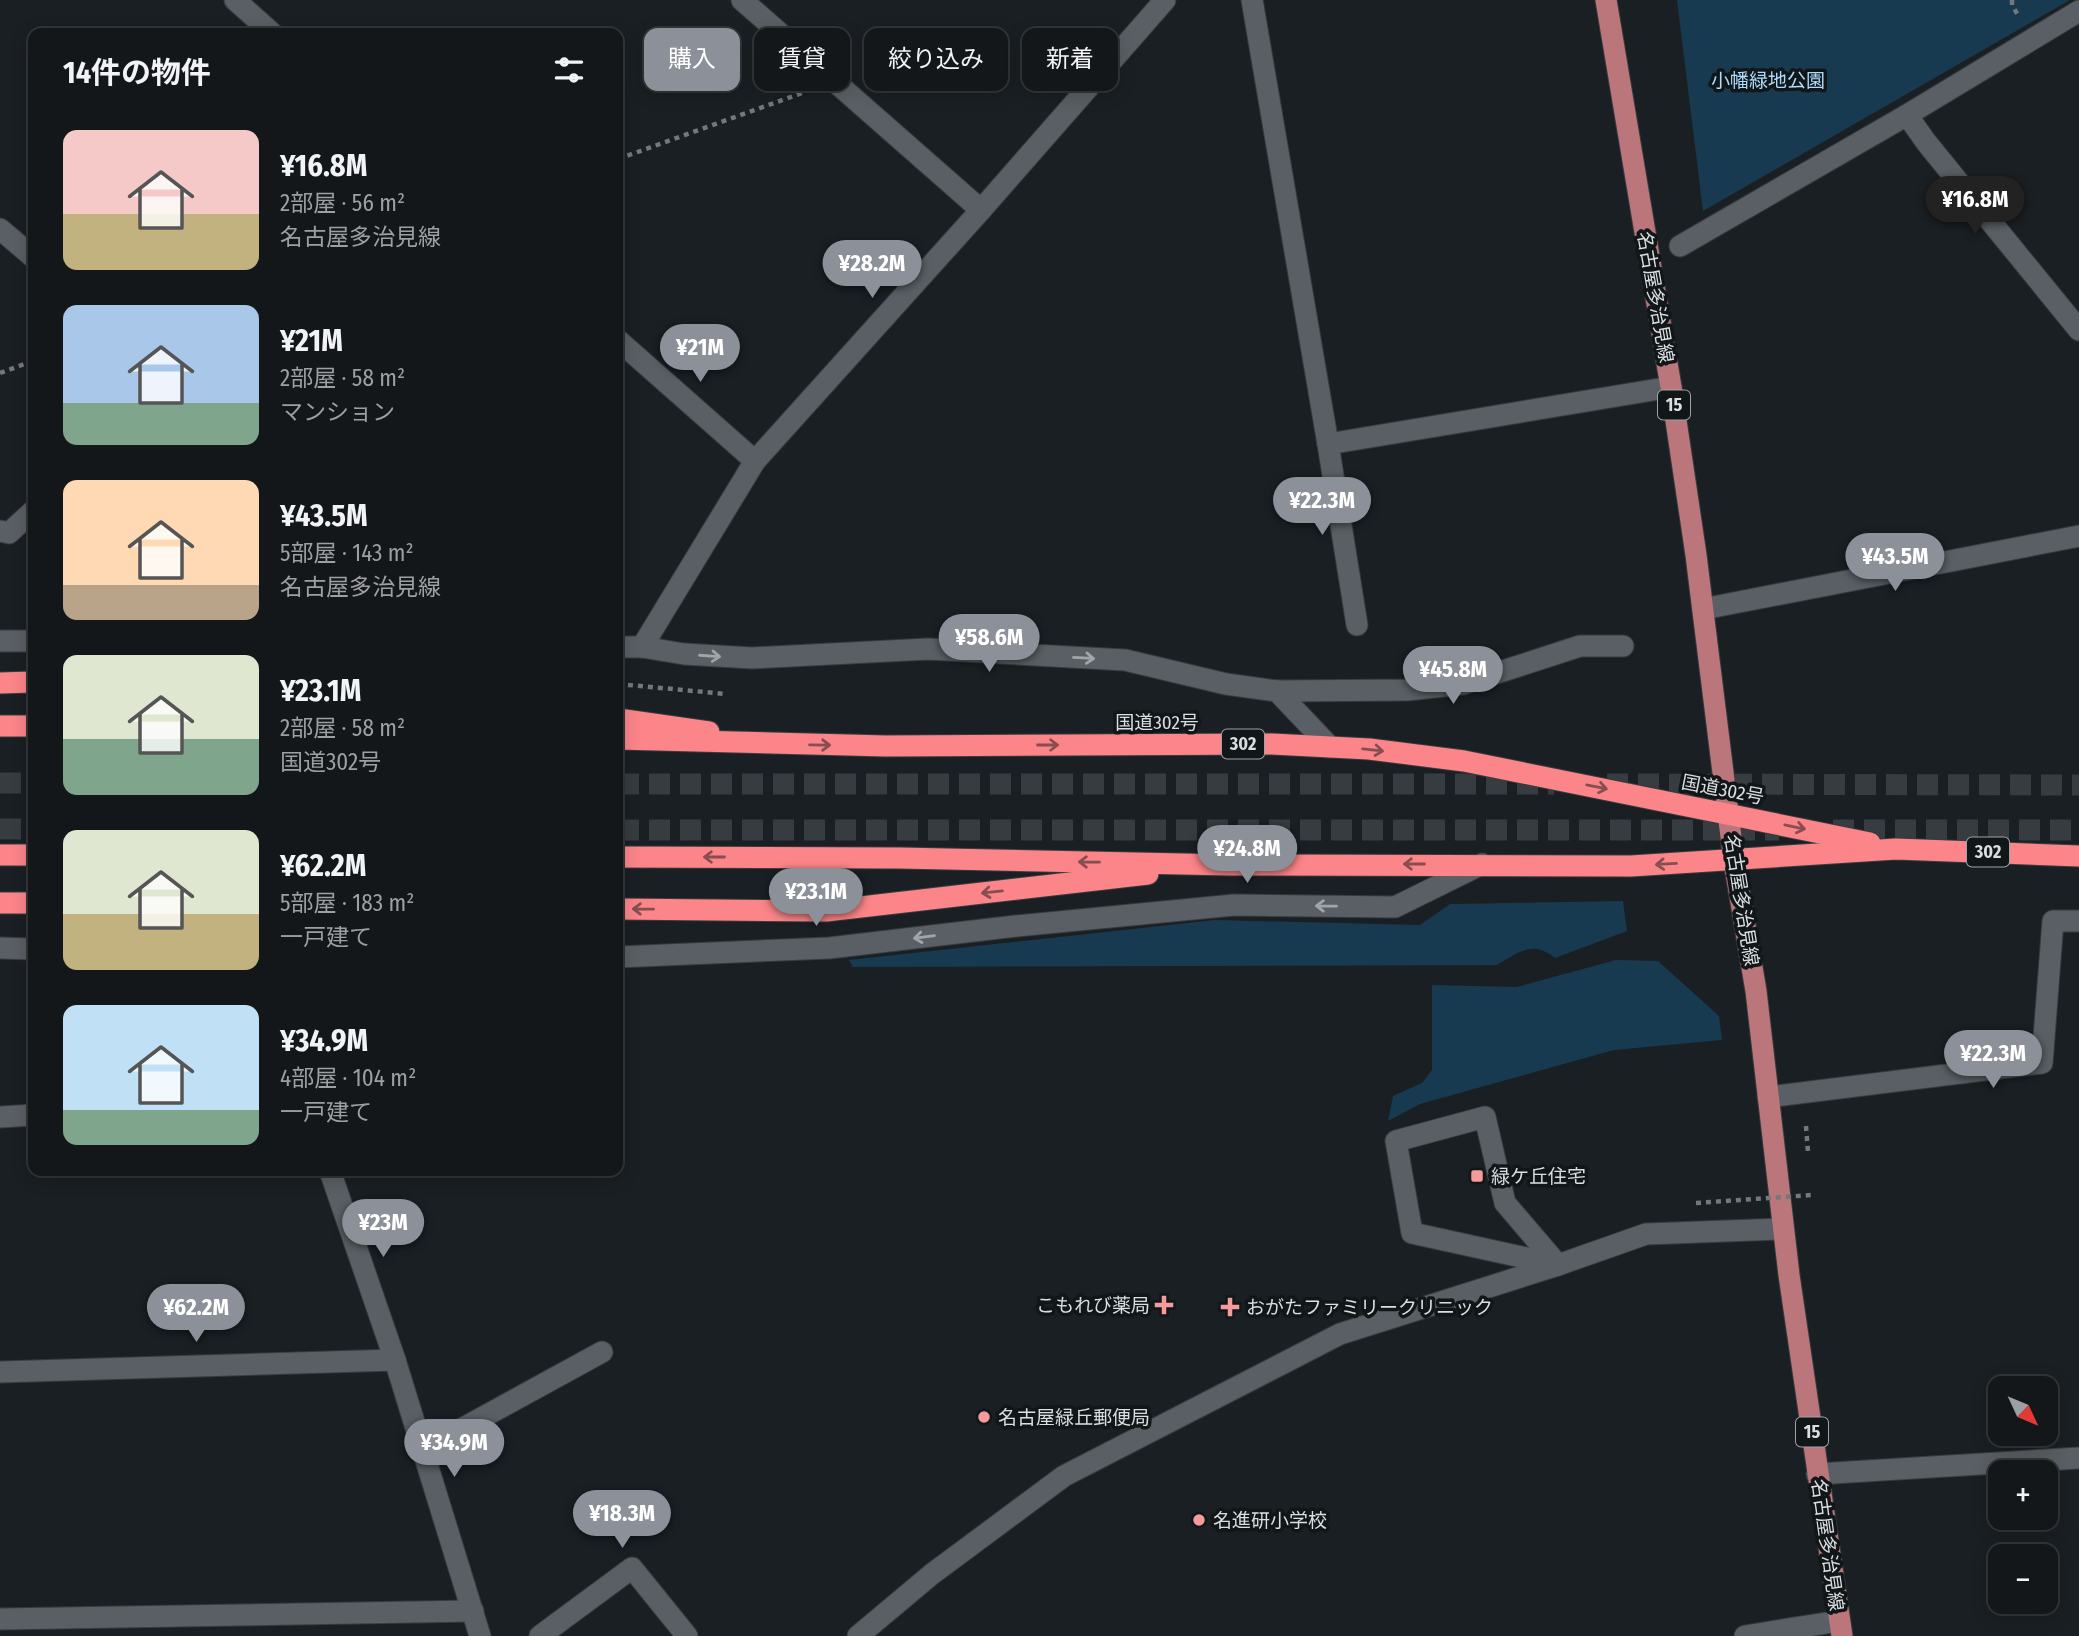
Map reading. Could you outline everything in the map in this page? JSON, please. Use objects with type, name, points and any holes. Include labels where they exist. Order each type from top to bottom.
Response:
[{"type":"highway","points":[[0,683],[28,682]]},
{"type":"highway","points":[[623,720],[698,729],[752,744]]},
{"type":"highway","points":[[0,726],[28,726]]},
{"type":"highway","name":"国道302号","points":[[623,739],[886,746],[1272,744],[1369,749],[1464,761],[1896,849]]},
{"type":"highway","name":"国道302号","points":[[623,857],[914,858],[1230,865],[1631,866],[1896,849],[2079,856]]},
{"type":"highway","points":[[0,855],[28,855]]},
{"type":"highway","points":[[623,909],[826,911],[1230,865]]},
{"type":"highway","points":[[0,903],[28,904]]},
{"type":"main road","name":"名古屋多治見線","points":[[1606,0],[1671,387],[1703,609],[1734,861],[1756,991],[1783,1229],[1840,1629]]},
{"type":"street","points":[[235,0],[266,28]]},
{"type":"street","points":[[742,0],[773,28]]},
{"type":"street","points":[[642,647],[755,461],[1165,0]]},
{"type":"street","points":[[1252,0],[1357,625]]},
{"type":"street","points":[[1680,246],[1907,115],[2079,11]]},
{"type":"street","points":[[844,91],[981,210]]},
{"type":"street","points":[[1907,115],[2079,330]]},
{"type":"street","points":[[0,229],[28,253]]},
{"type":"street","points":[[623,344],[755,461]]},
{"type":"street","points":[[1328,444],[1671,387]]},
{"type":"street","points":[[0,531],[9,533],[28,516]]},
{"type":"street","points":[[1703,609],[2079,536]]},
{"type":"street","points":[[0,641],[28,641]]},
{"type":"street","points":[[623,647],[752,658],[928,649],[1125,660],[1226,684],[1277,691],[1407,690],[1463,684],[1580,646],[1623,646]]},
{"type":"street","points":[[1277,691],[1330,747]]},
{"type":"street","points":[[623,957],[829,948],[1016,926],[1234,905],[1395,907],[1482,864]]},
{"type":"street","points":[[1768,1097],[2042,1063],[2053,921],[2079,921]]},
{"type":"street","points":[[0,948],[28,949]]},
{"type":"street","points":[[0,1117],[28,1115]]},
{"type":"street","points":[[1485,1117],[1505,1203],[1558,1265],[1412,1233],[1396,1141],[1485,1117]]},
{"type":"street","points":[[332,1176],[395,1360],[480,1636]]},
{"type":"street","points":[[858,1636],[932,1574],[1064,1476],[1340,1334],[1558,1265],[1646,1234],[1783,1229]]},
{"type":"street","points":[[423,1450],[602,1352]]},
{"type":"street","points":[[0,1371],[395,1360]]},
{"type":"street","points":[[1817,1474],[2079,1458]]},
{"type":"street","points":[[540,1636],[632,1568],[687,1636]]},
{"type":"street","points":[[0,1619],[473,1611]]},
{"type":"street","points":[[1745,1636],[1840,1629]]},
{"type":"path","points":[[623,157],[809,91]]},
{"type":"path","points":[[0,373],[28,363]]},
{"type":"path","points":[[623,684],[726,694]]},
{"type":"path","points":[[1696,1203],[1812,1195]]},
{"type":"green space","name":"小幡緑地公園","points":[[1677,0],[2070,0],[1703,211]]},
{"type":"green space","points":[[1623,901],[1627,931],[1555,958],[1547,952],[1532,949],[1496,965],[853,967],[849,960],[1215,920],[1420,925],[1450,904]]},
{"type":"green space","points":[[1616,960],[1658,961],[1719,1016],[1722,1040],[1614,1050],[1420,1104],[1388,1121],[1393,1096],[1422,1083],[1432,1070],[1432,985],[1517,987]]},
{"type":"tunnel","points":[[0,783],[28,783]]},
{"type":"tunnel","points":[[623,784],[1554,784]]},
{"type":"tunnel","points":[[1607,784],[2079,785]]},
{"type":"tunnel","points":[[0,829],[28,829]]},
{"type":"tunnel","points":[[623,830],[1779,830]]},
{"type":"tunnel","points":[[1833,830],[2079,830]]},
{"type":"place","name":"緑ケ丘住宅","points":[[1477,1176]]},
{"type":"place","name":"こもれび薬局","points":[[1164,1305]]},
{"type":"place","name":"おがたファミリークリニック","points":[[1230,1307]]},
{"type":"place","name":"名古屋緑丘郵便局","points":[[984,1417]]},
{"type":"place","name":"名進研小学校","points":[[1199,1520]]}]
